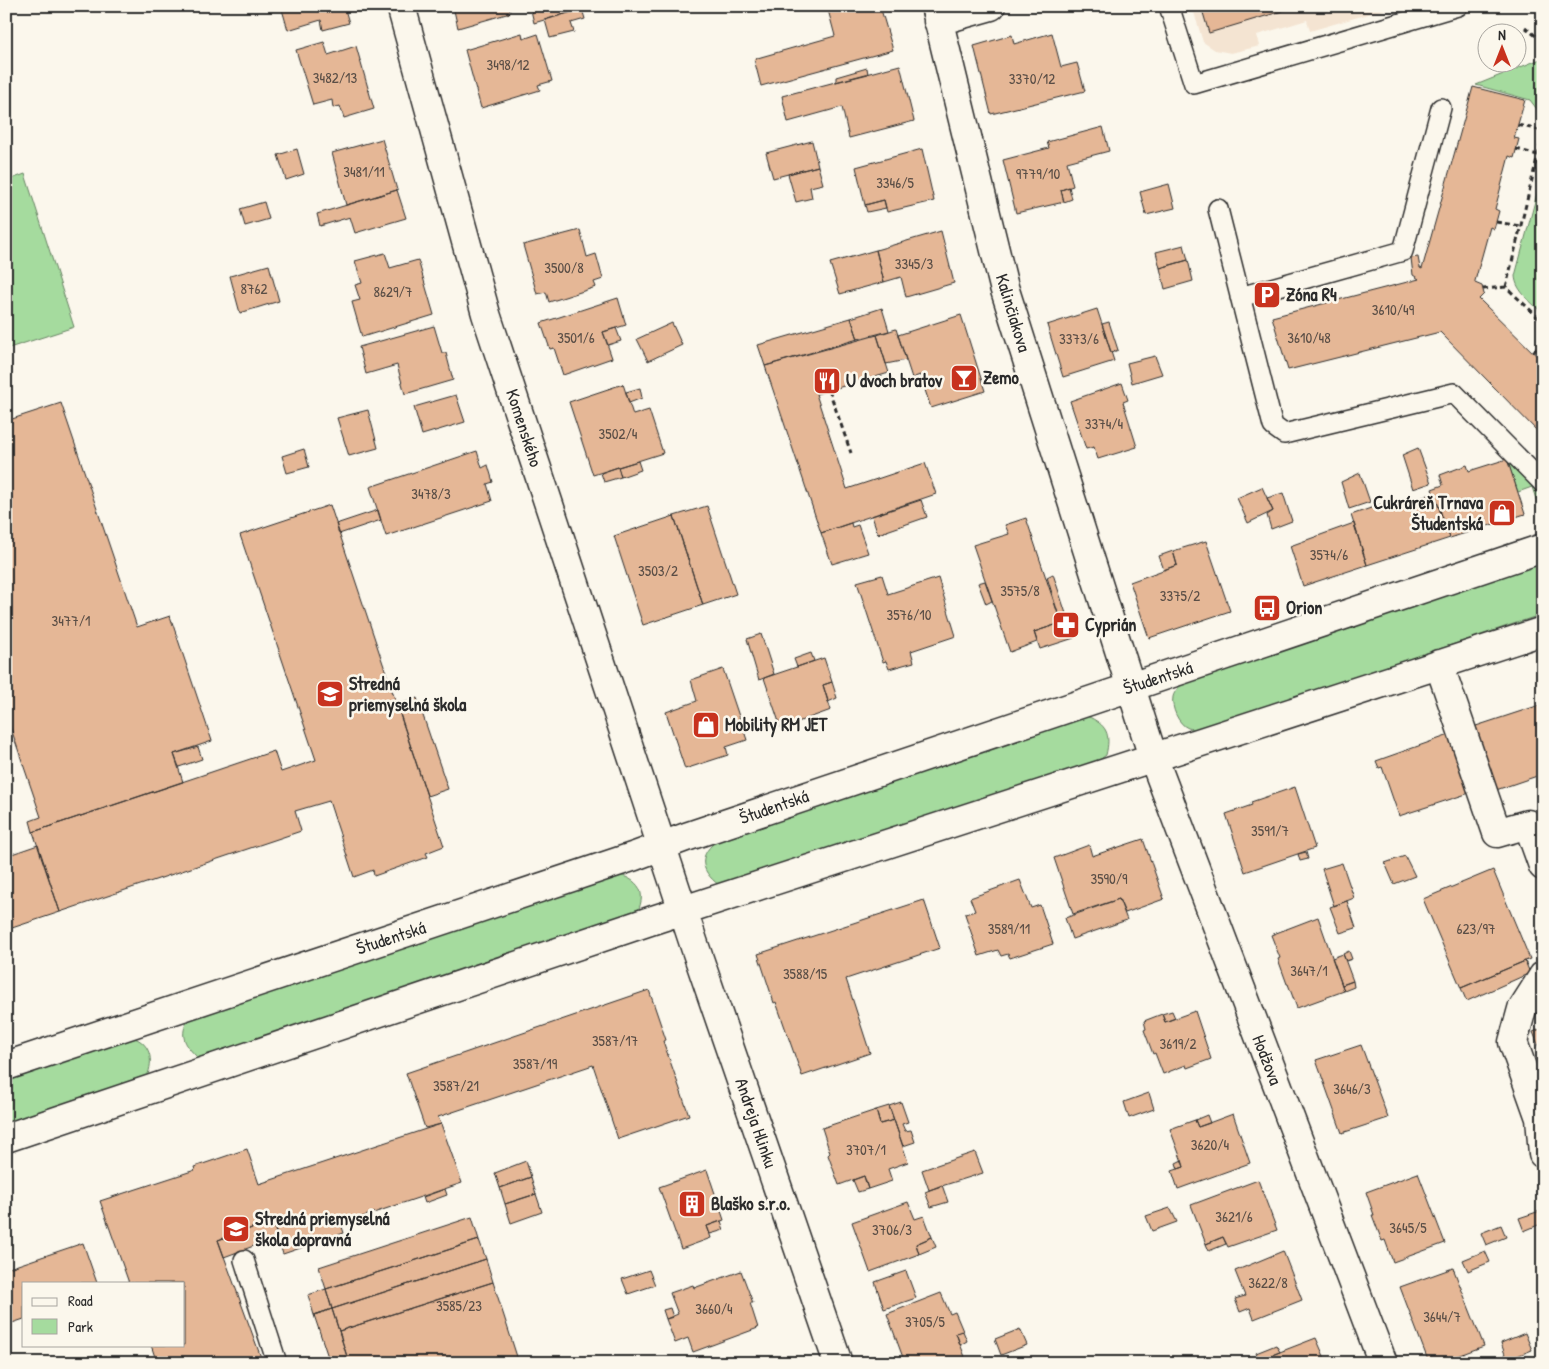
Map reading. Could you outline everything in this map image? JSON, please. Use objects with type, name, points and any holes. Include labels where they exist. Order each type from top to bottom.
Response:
[{"type":"street","name":"Komenského","points":[[401,6],[486,314],[684,910]]},
{"type":"street","name":"Kalinčiakova","points":[[991,6],[936,14],[1004,287],[1153,757]]},
{"type":"street","name":"Študentská","points":[[6,1066],[636,856],[1543,548]]},
{"type":"street","points":[[6,1138],[684,910],[1543,631]]},
{"type":"street","points":[[1440,664],[1497,834],[1535,822],[1543,866]]},
{"type":"street","name":"Hodžova","points":[[1153,757],[1383,1363]]},
{"type":"street","name":"Andreja Hlinku","points":[[684,910],[838,1363]]},
{"type":"street","points":[[1543,976],[1522,1009],[1513,1042],[1540,1118],[1543,1154]]},
{"type":"lane","points":[[1169,6],[1194,84],[1458,6]]},
{"type":"lane","points":[[1240,297],[1403,251],[1441,108]]},
{"type":"lane","points":[[1218,209],[1273,426],[1284,434],[1454,393],[1543,483]]},
{"type":"lane","points":[[244,1260],[277,1363]]},
{"type":"path","points":[[1526,29],[1543,42]]},
{"type":"path","points":[[1506,287],[1543,133],[1518,126]]},
{"type":"path","points":[[1516,149],[1538,155]]},
{"type":"path","points":[[1496,222],[1520,226]]},
{"type":"path","points":[[1483,289],[1506,287],[1543,322]]},
{"type":"path","points":[[1533,352],[1543,342]]},
{"type":"path","points":[[829,390],[851,453]]},
{"type":"shaded area","points":[[1192,6],[1396,6],[1310,31],[1307,20],[1257,35],[1260,46],[1231,53],[1215,50],[1203,42]]},
{"type":"green space","points":[[1543,58],[1543,117],[1530,100],[1476,85],[1508,72],[1526,72],[1526,65]]},
{"type":"green space","points":[[1543,171],[1543,314],[1518,287],[1515,276]]},
{"type":"green space","points":[[25,174],[74,327],[6,349],[6,181]]},
{"type":"green space","points":[[1507,459],[1543,496],[1543,503],[1538,505],[1532,487],[1518,492]]},
{"type":"green space","points":[[1543,560],[1543,614],[1200,730],[1184,726],[1176,715],[1173,706],[1174,695],[1178,688],[1186,681]]},
{"type":"green space","points":[[1087,716],[1094,719],[1106,731],[1108,741],[1106,755],[1097,762],[719,885],[712,879],[705,868],[704,856],[707,850],[719,839]]},
{"type":"green space","points":[[611,873],[627,878],[638,886],[641,897],[637,913],[212,1058],[198,1058],[188,1047],[184,1038],[185,1027],[191,1014]]},
{"type":"green space","points":[[121,1037],[137,1039],[147,1048],[150,1065],[144,1082],[6,1128],[6,1076]]},
{"type":"building","points":[[281,6],[344,6],[349,23],[323,30],[321,20],[288,30]]},
{"type":"building","points":[[453,6],[509,6],[510,13],[458,28]]},
{"type":"building","points":[[530,6],[591,6],[534,23]]},
{"type":"building","points":[[827,6],[880,6],[893,50],[761,86],[754,59],[835,36]]},
{"type":"building","points":[[1201,6],[1299,6],[1209,33]]},
{"type":"building","points":[[582,9],[585,19],[571,23],[574,32],[550,38],[545,20]]},
{"type":"building","points":[[522,33],[523,39],[538,34],[552,81],[538,85],[540,90],[481,108],[465,50]]},
{"type":"building","points":[[1052,33],[1061,67],[1077,63],[1085,91],[991,114],[974,46],[1012,35],[1014,44]]},
{"type":"building","points":[[324,42],[328,55],[356,46],[374,109],[344,118],[340,106],[333,108],[332,100],[313,105],[296,50]]},
{"type":"building","points":[[900,65],[914,121],[849,138],[842,107],[788,122],[782,96]]},
{"type":"building","points":[[867,68],[868,74],[836,82],[836,77]]},
{"type":"building","points":[[1473,87],[1525,100],[1514,138],[1519,139],[1514,158],[1509,156],[1495,209],[1499,211],[1494,229],[1490,227],[1475,283],[1482,286],[1484,294],[1479,299],[1543,362],[1543,437],[1440,332],[1288,370],[1272,317],[1419,279],[1413,275],[1411,258],[1418,257],[1420,268],[1422,269]]},
{"type":"building","points":[[1103,127],[1109,151],[1067,162],[1073,186],[1061,190],[1064,202],[1016,213],[1003,160],[1049,148],[1047,142]]},
{"type":"building","points":[[382,139],[397,190],[346,205],[332,153]]},
{"type":"building","points":[[812,141],[818,166],[773,178],[766,153]]},
{"type":"building","points":[[297,149],[304,174],[286,180],[278,155]]},
{"type":"building","points":[[922,149],[934,201],[887,212],[884,200],[865,205],[856,167]]},
{"type":"building","points":[[818,166],[823,184],[810,187],[812,198],[796,202],[788,174]]},
{"type":"building","points":[[1169,184],[1175,208],[1146,215],[1140,192]]},
{"type":"building","points":[[1069,187],[1072,199],[1064,202],[1061,190]]},
{"type":"building","points":[[397,190],[406,218],[355,233],[350,217],[320,226],[317,214]]},
{"type":"building","points":[[884,200],[886,208],[867,212],[865,205]]},
{"type":"building","points":[[264,202],[269,219],[245,226],[240,209]]},
{"type":"building","points":[[580,230],[587,257],[596,254],[603,279],[594,282],[596,287],[549,302],[546,292],[537,294],[523,245]]},
{"type":"building","points":[[941,231],[954,283],[906,297],[901,277],[884,282],[876,250]]},
{"type":"building","points":[[1184,245],[1188,260],[1160,268],[1156,252]]},
{"type":"building","points":[[876,250],[884,282],[840,294],[830,263]]},
{"type":"building","points":[[385,253],[390,268],[418,260],[434,315],[362,337],[352,302],[360,300],[355,285],[362,283],[355,261]]},
{"type":"building","points":[[1188,260],[1193,281],[1165,289],[1160,268]]},
{"type":"building","points":[[269,265],[279,301],[240,313],[230,276]]},
{"type":"building","points":[[618,298],[626,325],[603,332],[612,358],[563,375],[554,348],[550,349],[541,323]]},
{"type":"building","points":[[882,308],[889,331],[858,339],[851,318]]},
{"type":"building","points":[[1097,309],[1114,361],[1063,377],[1047,325]]},
{"type":"building","points":[[961,315],[985,391],[931,408],[920,375],[912,378],[898,335]]},
{"type":"building","points":[[851,318],[858,339],[765,366],[758,345]]},
{"type":"building","points":[[1109,322],[1118,350],[1111,353],[1102,324]]},
{"type":"building","points":[[672,323],[682,345],[648,361],[637,339]]},
{"type":"building","points":[[434,326],[442,353],[446,353],[453,380],[405,394],[397,365],[366,374],[359,347]]},
{"type":"building","points":[[616,328],[621,341],[608,345],[603,332]]},
{"type":"building","points":[[896,329],[906,360],[886,364],[877,335]]},
{"type":"building","points":[[877,335],[889,373],[816,394],[847,489],[925,463],[936,494],[821,533],[765,366]]},
{"type":"building","points":[[1155,356],[1162,374],[1132,383],[1127,363]]},
{"type":"building","points":[[1122,383],[1128,400],[1123,402],[1137,447],[1098,459],[1094,447],[1086,449],[1070,401]]},
{"type":"building","points":[[623,384],[633,415],[649,410],[663,453],[593,475],[569,402]]},
{"type":"building","points":[[640,388],[642,398],[629,403],[626,392]]},
{"type":"building","points":[[456,395],[465,422],[422,435],[414,407]]},
{"type":"building","points":[[61,403],[137,627],[170,616],[212,741],[174,754],[183,782],[33,832],[30,821],[41,817],[6,714],[6,421]]},
{"type":"building","points":[[368,410],[378,448],[349,456],[337,418]]},
{"type":"building","points":[[1418,448],[1431,483],[1413,489],[1402,455]]},
{"type":"building","points":[[304,449],[309,467],[287,473],[282,456]]},
{"type":"building","points":[[477,451],[482,468],[488,465],[493,482],[487,484],[492,501],[386,536],[370,487]]},
{"type":"building","points":[[1507,459],[1525,514],[1450,538],[1432,489],[1443,485],[1440,475],[1467,465],[1469,471]]},
{"type":"building","points":[[638,461],[641,470],[621,477],[618,467]]},
{"type":"building","points":[[618,467],[621,477],[604,482],[601,473]]},
{"type":"building","points":[[1360,473],[1370,502],[1349,509],[1341,482]]},
{"type":"building","points":[[1262,487],[1273,511],[1248,523],[1237,498]]},
{"type":"building","points":[[1283,493],[1292,521],[1271,529],[1267,515],[1273,511],[1267,498]]},
{"type":"building","points":[[1434,493],[1450,538],[1367,565],[1351,515],[1388,502],[1390,509]]},
{"type":"building","points":[[921,500],[927,517],[878,534],[872,516]]},
{"type":"building","points":[[330,505],[444,846],[426,853],[428,857],[374,876],[373,870],[354,877],[329,801],[295,811],[301,831],[60,912],[33,832],[274,751],[281,772],[316,760],[240,535]]},
{"type":"building","points":[[707,506],[736,594],[703,605],[674,516]]},
{"type":"building","points":[[378,510],[381,520],[339,534],[336,524]]},
{"type":"building","points":[[674,516],[703,605],[643,625],[614,536]]},
{"type":"building","points":[[1026,518],[1061,623],[1034,632],[1037,642],[1010,652],[973,545],[1009,534],[1005,525]]},
{"type":"building","points":[[851,523],[852,527],[858,525],[868,553],[832,564],[821,533]]},
{"type":"building","points":[[1354,523],[1367,565],[1303,586],[1290,546]]},
{"type":"building","points":[[1206,541],[1230,611],[1149,638],[1130,582],[1177,565],[1173,551]]},
{"type":"building","points":[[1173,551],[1177,565],[1164,570],[1159,556]]},
{"type":"building","points":[[1053,574],[1074,638],[1040,649],[1034,632],[1061,623],[1047,577]]},
{"type":"building","points":[[882,575],[888,594],[938,578],[956,636],[911,651],[914,662],[889,669],[886,661],[883,662],[857,582]]},
{"type":"building","points":[[985,581],[992,601],[986,604],[978,583]]},
{"type":"building","points":[[761,634],[774,674],[759,680],[747,639]]},
{"type":"building","points":[[811,653],[814,661],[797,667],[794,659]]},
{"type":"building","points":[[824,658],[832,682],[823,685],[831,710],[781,728],[764,678]]},
{"type":"building","points":[[723,669],[747,740],[726,747],[728,755],[685,769],[666,712],[697,701],[691,680]]},
{"type":"building","points":[[832,682],[837,698],[828,702],[823,685]]},
{"type":"building","points":[[417,698],[448,789],[427,796],[397,705]]},
{"type":"building","points":[[1543,704],[1543,774],[1496,790],[1473,727]]},
{"type":"building","points":[[1455,733],[1494,785],[1399,816],[1382,767],[1379,768],[1376,761]]},
{"type":"building","points":[[198,747],[202,759],[179,767],[174,754]]},
{"type":"building","points":[[1295,787],[1315,848],[1245,872],[1226,814],[1252,805],[1251,802]]},
{"type":"building","points":[[1143,839],[1164,899],[1125,913],[1119,899],[1073,914],[1054,858],[1089,845],[1092,856]]},
{"type":"building","points":[[38,845],[60,912],[6,930],[6,856]]},
{"type":"building","points":[[1306,852],[1308,859],[1300,861],[1298,854]]},
{"type":"building","points":[[1405,856],[1415,876],[1394,884],[1385,863]]},
{"type":"building","points":[[1342,863],[1354,898],[1334,906],[1322,869]]},
{"type":"building","points":[[1493,870],[1530,959],[1461,988],[1423,899]]},
{"type":"building","points":[[1020,880],[1031,908],[1040,905],[1053,944],[1010,958],[1008,954],[1001,956],[998,950],[979,956],[965,914],[975,911],[970,898]]},
{"type":"building","points":[[1119,899],[1127,920],[1072,939],[1065,918]]},
{"type":"building","points":[[924,900],[940,948],[846,979],[870,1053],[802,1076],[776,1002],[774,1003],[758,954]]},
{"type":"building","points":[[1347,901],[1356,928],[1340,933],[1330,907]]},
{"type":"building","points":[[1318,917],[1344,991],[1297,1008],[1271,935]]},
{"type":"building","points":[[1349,951],[1352,959],[1346,961],[1343,954]]},
{"type":"building","points":[[1343,954],[1353,981],[1342,985],[1332,958]]},
{"type":"building","points":[[1525,961],[1530,973],[1466,1000],[1461,988]]},
{"type":"building","points":[[1353,981],[1354,987],[1344,991],[1342,985]]},
{"type":"building","points":[[649,990],[666,1040],[663,1041],[689,1115],[618,1139],[593,1065],[438,1117],[441,1124],[425,1128],[406,1073]]},
{"type":"building","points":[[1172,1011],[1175,1018],[1165,1022],[1162,1014]]},
{"type":"building","points":[[1195,1011],[1211,1059],[1187,1068],[1186,1065],[1163,1074],[1144,1030],[1146,1029],[1144,1021],[1162,1014],[1165,1022]]},
{"type":"building","points":[[1543,1028],[1543,1045],[1539,1047],[1533,1032]]},
{"type":"building","points":[[1361,1045],[1388,1118],[1342,1133],[1316,1060]]},
{"type":"building","points":[[1149,1093],[1154,1109],[1129,1118],[1124,1102]]},
{"type":"building","points":[[901,1102],[908,1122],[902,1124],[905,1131],[911,1130],[915,1142],[903,1146],[889,1106]]},
{"type":"building","points":[[889,1106],[894,1120],[880,1124],[876,1110]]},
{"type":"building","points":[[876,1110],[880,1124],[894,1120],[908,1162],[888,1169],[892,1181],[868,1189],[864,1176],[839,1185],[828,1155],[830,1153],[822,1128]]},
{"type":"building","points":[[1233,1114],[1250,1163],[1178,1189],[1172,1171],[1184,1167],[1170,1129],[1195,1120],[1198,1127]]},
{"type":"building","points":[[1207,1115],[1210,1123],[1198,1127],[1195,1120]]},
{"type":"building","points":[[441,1124],[462,1183],[341,1224],[344,1233],[283,1254],[272,1221],[218,1240],[263,1363],[157,1363],[151,1346],[185,1346],[185,1282],[129,1282],[100,1201],[195,1170],[194,1167],[247,1149],[259,1184]]},
{"type":"building","points":[[975,1152],[983,1173],[929,1190],[922,1170]]},
{"type":"building","points":[[1182,1160],[1184,1167],[1178,1169],[1176,1163]]},
{"type":"building","points":[[526,1161],[531,1177],[500,1188],[495,1173]]},
{"type":"building","name":"Blaško s.r.o.","points":[[707,1170],[724,1220],[707,1226],[711,1238],[681,1249],[659,1187]]},
{"type":"building","points":[[1418,1173],[1445,1243],[1393,1262],[1385,1240],[1382,1241],[1366,1192]]},
{"type":"building","points":[[864,1176],[868,1189],[858,1192],[853,1180]]},
{"type":"building","points":[[531,1177],[536,1194],[505,1204],[500,1188]]},
{"type":"building","points":[[1258,1180],[1277,1230],[1228,1247],[1223,1237],[1206,1244],[1191,1205]]},
{"type":"building","points":[[942,1185],[948,1202],[931,1207],[925,1192]]},
{"type":"building","points":[[445,1189],[447,1195],[425,1203],[423,1197]]},
{"type":"building","points":[[536,1194],[542,1212],[511,1223],[505,1204]]},
{"type":"building","points":[[908,1202],[915,1219],[924,1216],[932,1237],[916,1244],[919,1254],[870,1272],[852,1222]]},
{"type":"building","points":[[1170,1208],[1177,1222],[1152,1231],[1146,1216]]},
{"type":"building","points":[[1543,1210],[1543,1223],[1524,1231],[1519,1218]]},
{"type":"building","points":[[472,1217],[479,1240],[326,1289],[319,1267]]},
{"type":"building","points":[[272,1221],[278,1237],[224,1257],[218,1240]]},
{"type":"building","points":[[721,1221],[724,1230],[710,1234],[707,1226]]},
{"type":"building","points":[[1501,1225],[1506,1237],[1486,1245],[1481,1233]]},
{"type":"building","points":[[932,1237],[936,1247],[919,1254],[916,1244]]},
{"type":"building","points":[[1223,1237],[1226,1244],[1209,1251],[1206,1244]]},
{"type":"building","points":[[479,1240],[486,1259],[332,1309],[326,1289]]},
{"type":"building","points":[[83,1243],[97,1282],[22,1282],[22,1320],[6,1325],[6,1269]]},
{"type":"building","points":[[1283,1251],[1302,1300],[1254,1319],[1250,1308],[1240,1312],[1235,1299],[1245,1296],[1235,1271]]},
{"type":"building","points":[[1485,1251],[1490,1262],[1468,1271],[1463,1260]]},
{"type":"building","points":[[486,1259],[493,1282],[339,1331],[332,1309]]},
{"type":"building","points":[[1453,1268],[1484,1346],[1438,1363],[1429,1363],[1400,1287]]},
{"type":"building","points":[[649,1270],[655,1285],[628,1294],[622,1279]]},
{"type":"building","points":[[741,1271],[753,1303],[750,1303],[758,1328],[693,1352],[688,1338],[675,1343],[666,1319],[678,1314],[670,1293],[693,1285],[694,1288]]},
{"type":"building","points":[[906,1271],[916,1298],[884,1309],[875,1282]]},
{"type":"building","points":[[493,1282],[519,1363],[349,1363],[339,1331]]},
{"type":"building","points":[[326,1289],[332,1309],[314,1315],[308,1295]]},
{"type":"building","points":[[941,1293],[950,1314],[955,1312],[963,1331],[956,1333],[965,1357],[951,1363],[905,1363],[887,1314]]},
{"type":"building","points":[[670,1308],[673,1317],[666,1319],[663,1310]]},
{"type":"building","points":[[332,1309],[349,1363],[330,1363],[314,1315]]},
{"type":"building","points":[[1020,1329],[1027,1345],[1001,1355],[995,1339]]},
{"type":"building","points":[[963,1331],[967,1341],[960,1345],[956,1333]]},
{"type":"building","points":[[1525,1333],[1532,1350],[1507,1360],[1501,1343]]},
{"type":"building","points":[[1316,1338],[1327,1363],[1260,1363],[1259,1360]]},
{"type":"building","points":[[1276,1345],[1280,1352],[1259,1360],[1256,1353]]},
{"type":"building","points":[[758,1356],[760,1363],[739,1363]]},
{"type":"place","name":"Zóna R4","points":[[1267,295]]},
{"type":"place","name":"Zemo","points":[[964,378]]},
{"type":"place","name":"U dvoch bratov","points":[[827,381]]},
{"type":"place","name":"Cukráreň Trnava Študentská","points":[[1502,513]]},
{"type":"place","name":"Orion","points":[[1267,608]]},
{"type":"place","name":"Cyprián","points":[[1066,625]]},
{"type":"place","name":"Stredná priemyselná škola","points":[[330,694]]},
{"type":"place","name":"Mobility RM JET","points":[[706,725]]},
{"type":"place","name":"Blaško s.r.o.","points":[[692,1204]]},
{"type":"place","name":"Stredná priemyselná škola dopravná","points":[[236,1229]]}]
